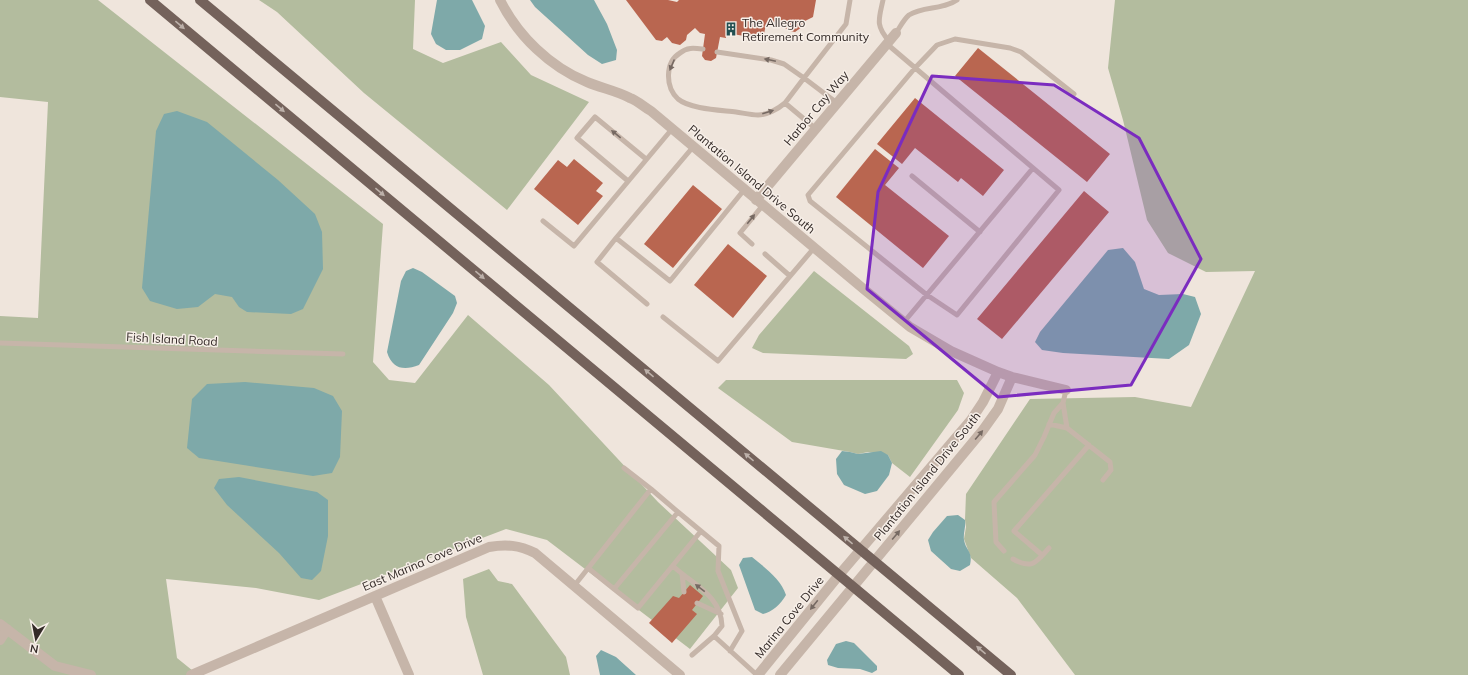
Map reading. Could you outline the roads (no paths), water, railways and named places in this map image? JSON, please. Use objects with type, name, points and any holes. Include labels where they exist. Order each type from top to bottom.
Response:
[{"type":"main road","points":[[150,0],[959,675]]},
{"type":"main road","points":[[200,0],[1010,675]]},
{"type":"street","name":"Plantation Island Drive South","points":[[500,0],[527,40],[561,69],[588,82],[632,98],[651,111],[759,203],[904,322],[952,351],[998,372],[1012,377],[1066,390]]},
{"type":"street","name":"Harbor Cay Way","points":[[759,203],[816,129],[896,33]]},
{"type":"street","name":"Plantation Island Drive South","points":[[839,575],[971,420],[983,402],[998,372]]},
{"type":"street","name":"Plantation Island Drive South","points":[[853,587],[983,430],[998,409],[1012,377]]},
{"type":"street","name":"East Marina Cove Drive","points":[[191,675],[489,547],[513,545],[525,548],[535,553],[680,675]]},
{"type":"street","name":"Marina Cove Drive","points":[[758,675],[839,575]]},
{"type":"street","points":[[780,675],[853,587]]},
{"type":"street","points":[[375,596],[409,675]]},
{"type":"street","points":[[0,640],[3,626],[55,666],[91,675]]},
{"type":"lane","points":[[703,49],[692,48],[678,53],[670,66],[668,76],[671,90],[682,102],[697,106],[758,115],[779,108],[785,103],[846,24],[850,0]]},
{"type":"lane","points":[[883,0],[879,21],[880,27],[888,43],[915,68],[1059,190],[957,315],[926,295],[810,201],[808,195],[915,68],[937,45],[955,39],[1010,48],[1021,52],[1074,94]]},
{"type":"lane","points":[[896,33],[908,16],[916,12],[941,6],[957,0]]},
{"type":"lane","points":[[717,52],[771,60],[784,64],[837,103]]},
{"type":"lane","points":[[785,103],[816,129]]},
{"type":"lane","points":[[628,181],[577,138],[594,117],[646,159]]},
{"type":"lane","points":[[543,221],[574,246],[672,129]]},
{"type":"lane","points":[[648,304],[597,262],[693,147]]},
{"type":"lane","points":[[904,322],[1033,168]]},
{"type":"lane","points":[[912,176],[980,232]]},
{"type":"lane","points":[[616,238],[670,281],[744,190]]},
{"type":"lane","points":[[752,244],[740,233],[759,203]]},
{"type":"lane","points":[[663,316],[718,361],[814,248]]},
{"type":"lane","points":[[765,254],[790,276]]},
{"type":"lane","name":"Fish Island Road","points":[[0,343],[258,353],[343,354]]},
{"type":"lane","points":[[1066,390],[1063,403],[1067,428]]},
{"type":"lane","points":[[1004,551],[996,542],[994,502],[1035,455],[1054,413],[1063,403]]},
{"type":"lane","points":[[1049,424],[1067,428],[1110,462],[1111,470],[1104,480]]},
{"type":"lane","points":[[1042,555],[1014,531],[1089,444]]},
{"type":"lane","points":[[624,468],[719,546],[718,571],[742,632],[730,651]]},
{"type":"lane","points":[[574,586],[651,489]]},
{"type":"lane","points":[[614,589],[678,512]]},
{"type":"lane","points":[[588,568],[638,608],[701,531]]},
{"type":"lane","points":[[1013,559],[1022,564],[1029,565],[1036,562],[1048,548]]},
{"type":"lane","points":[[673,566],[710,595],[722,615],[722,626],[714,636],[692,655]]},
{"type":"lane","points":[[682,574],[684,592]]},
{"type":"lane","points":[[697,603],[722,615]]},
{"type":"lane","points":[[714,636],[758,675]]},
{"type":"water","points":[[437,0],[472,0],[485,26],[482,39],[460,50],[446,50],[436,44],[431,34]]},
{"type":"water","points":[[530,0],[594,0],[607,24],[617,50],[616,60],[602,64],[588,55],[535,7]]},
{"type":"water","points":[[177,111],[207,122],[278,180],[315,214],[322,232],[323,269],[303,309],[291,314],[247,312],[239,307],[232,297],[215,294],[198,307],[177,309],[150,301],[142,288],[156,131],[164,114]]},
{"type":"water","points":[[1123,248],[1135,262],[1144,289],[1159,295],[1183,294],[1195,297],[1201,314],[1189,345],[1169,359],[1063,353],[1042,350],[1035,342],[1040,332],[1108,250]]},
{"type":"water","points":[[413,268],[422,272],[455,296],[457,303],[453,313],[419,365],[404,368],[395,365],[389,358],[387,352],[401,281],[406,271]]},
{"type":"water","points":[[245,382],[314,388],[333,396],[342,411],[340,457],[332,473],[313,476],[199,458],[187,448],[192,399],[207,384]]},
{"type":"water","points":[[842,451],[858,454],[881,451],[888,455],[892,463],[889,475],[877,491],[865,494],[844,485],[837,474],[836,459]]},
{"type":"water","points":[[239,477],[317,492],[328,500],[328,536],[321,571],[312,580],[301,578],[279,553],[227,505],[214,488],[219,479]]},
{"type":"water","points":[[958,515],[965,520],[964,540],[971,557],[970,565],[960,571],[951,569],[931,551],[928,540],[947,516]]},
{"type":"water","points":[[752,557],[767,569],[776,579],[784,589],[786,595],[776,607],[763,614],[755,610],[739,565],[743,558]]},
{"type":"water","points":[[846,641],[854,643],[877,666],[877,670],[872,673],[860,669],[838,668],[828,665],[827,660],[836,644]]},
{"type":"water","points":[[601,650],[616,657],[636,675],[600,675],[596,656]]},
{"type":"place","name":"The Allegro Retirement Community","points":[[731,29]]}]
